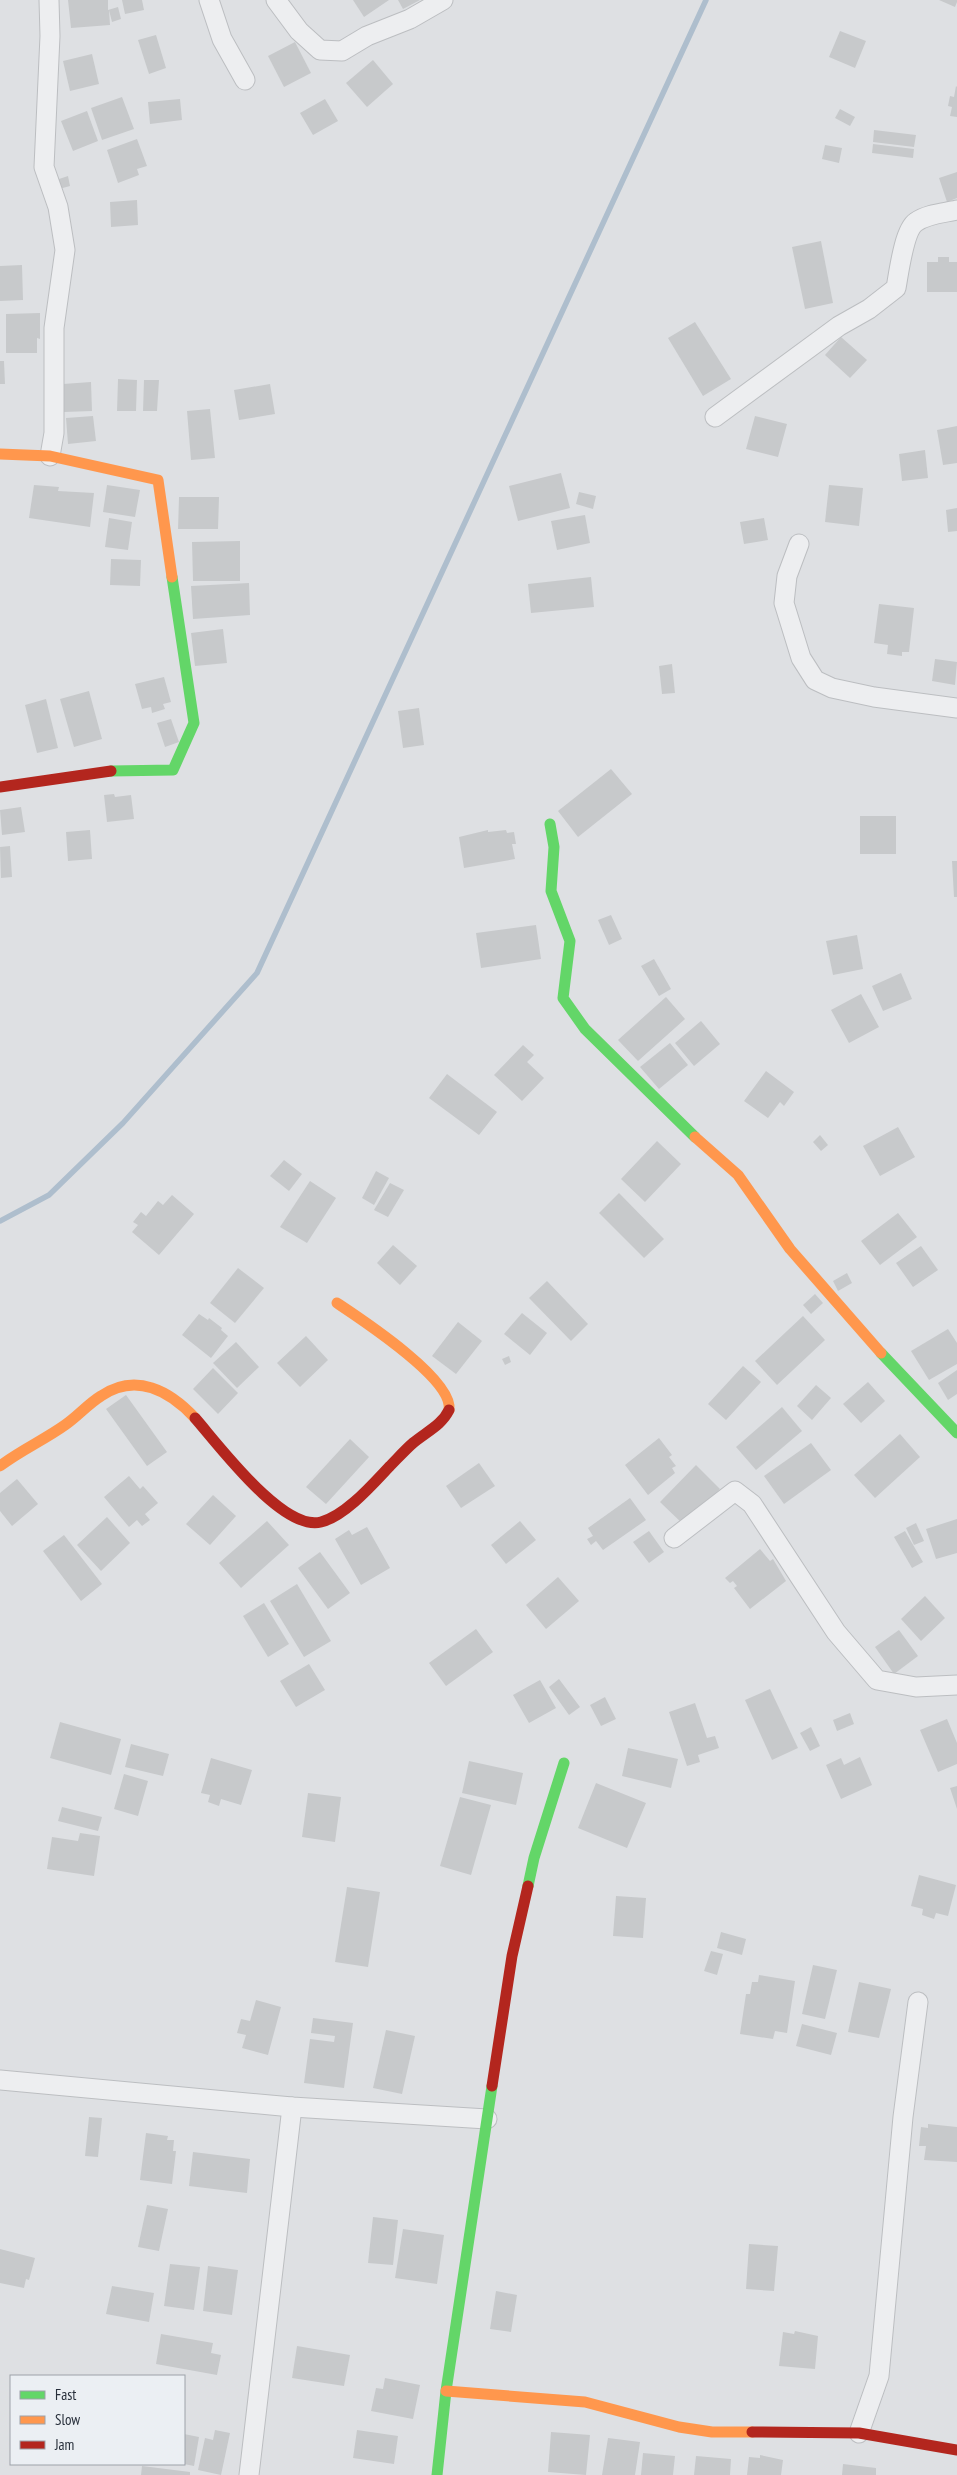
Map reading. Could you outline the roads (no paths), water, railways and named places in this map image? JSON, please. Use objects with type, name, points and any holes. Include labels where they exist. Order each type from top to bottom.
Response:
[{"type":"street","points":[[49,0],[50,36],[44,167],[58,207],[65,250],[54,328],[54,433],[50,456]]},
{"type":"street","points":[[209,0],[222,39],[245,80]]},
{"type":"street","points":[[276,0],[299,31],[320,50],[342,51],[367,36],[410,19],[443,0]]},
{"type":"street","points":[[715,417],[839,326],[869,309],[896,288],[904,248],[914,222],[924,217],[957,210]]},
{"type":"street","points":[[0,454],[50,456],[158,480],[194,723],[173,770],[112,771],[0,787]]},
{"type":"street","points":[[799,544],[787,576],[784,603],[802,658],[815,680],[832,688],[874,697],[957,708]]},
{"type":"street","points":[[550,824],[554,846],[552,891],[570,941],[563,998],[591,1036],[674,1119],[738,1175],[790,1249],[883,1356],[957,1433]]},
{"type":"street","points":[[0,1466],[18,1452],[63,1426],[106,1392],[123,1386],[145,1385],[160,1390],[180,1403],[274,1504],[299,1520],[312,1523],[323,1522],[358,1498],[413,1444],[448,1415],[450,1404],[446,1393],[413,1360],[384,1336],[336,1302]]},
{"type":"street","points":[[674,1538],[735,1491],[752,1504],[836,1632],[877,1680],[916,1687],[957,1685]]},
{"type":"street","points":[[437,2475],[446,2391],[512,1956],[534,1858],[564,1763]]},
{"type":"street","points":[[859,2433],[879,2376],[903,2117],[918,2002]]},
{"type":"street","points":[[0,2080],[292,2106],[487,2119]]},
{"type":"street","points":[[249,2475],[292,2106]]},
{"type":"street","points":[[446,2391],[585,2402],[679,2426],[712,2432],[859,2433],[957,2450]]},
{"type":"waterway","points":[[0,1221],[49,1195],[123,1123],[257,973],[706,0]]}]
